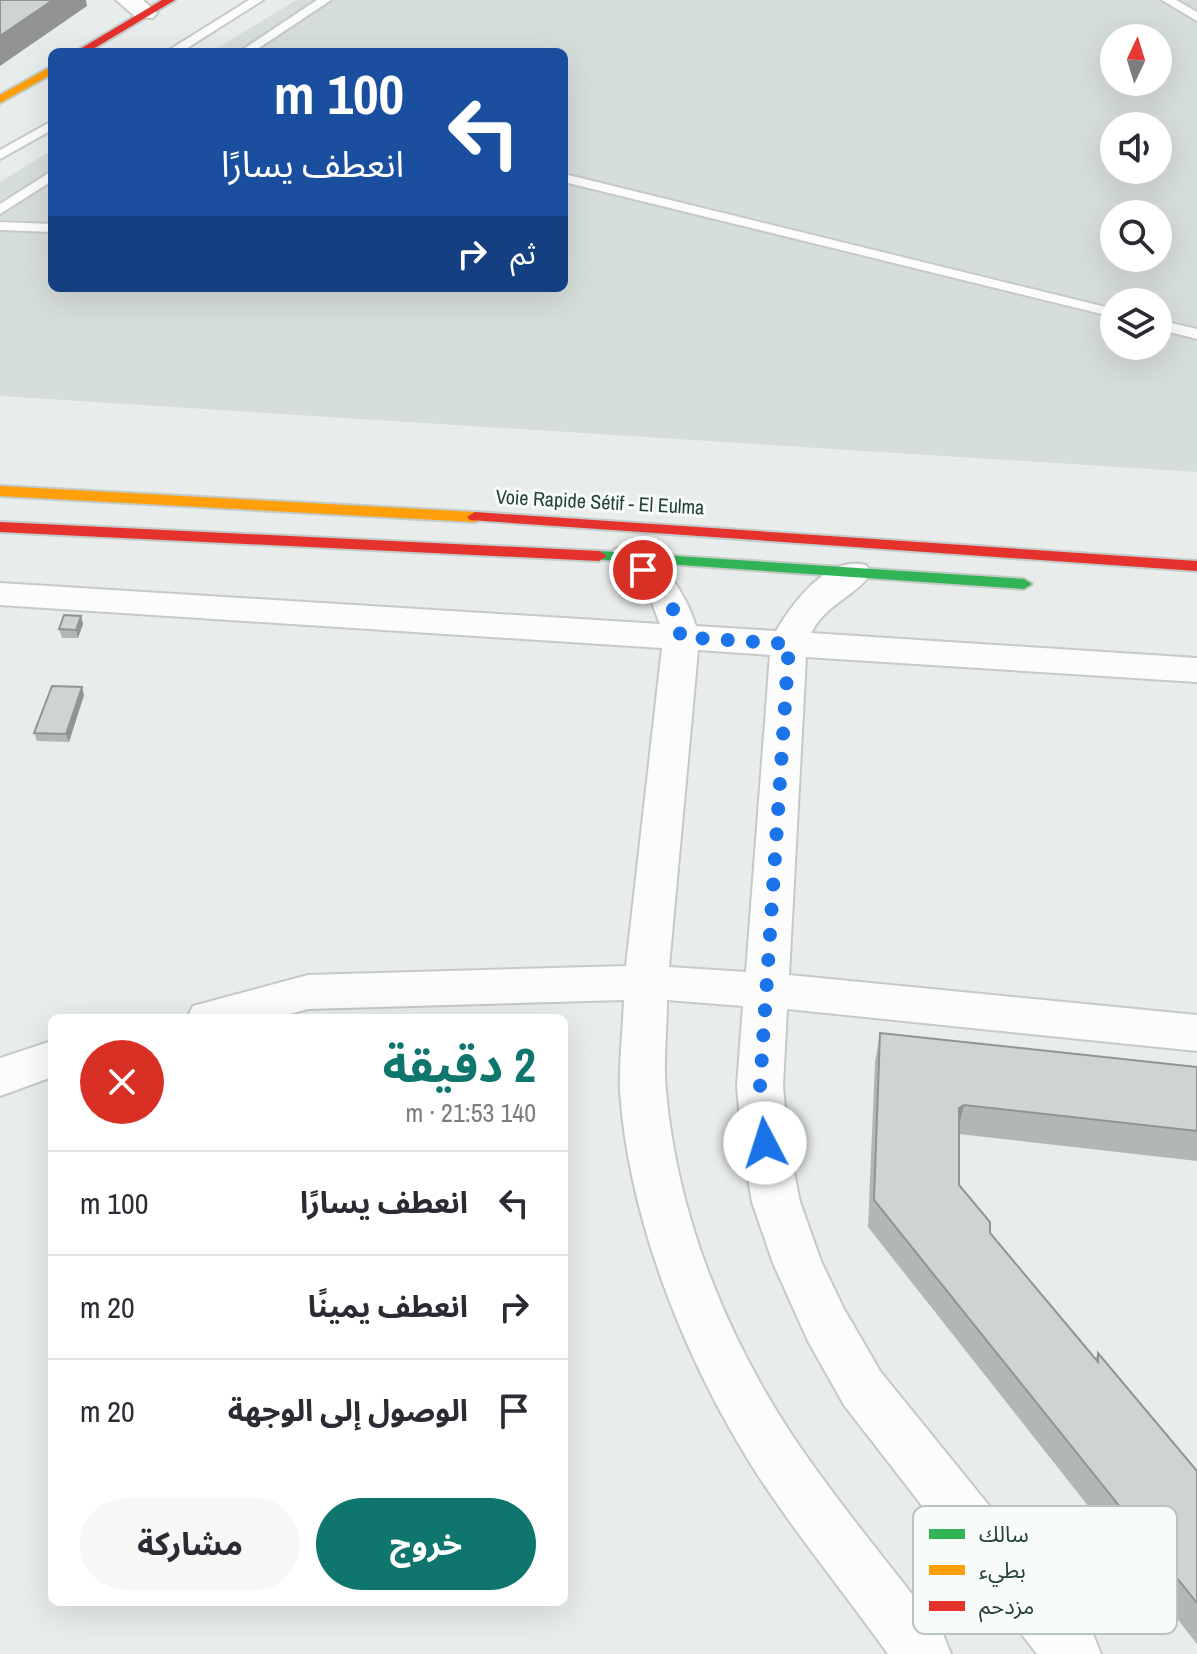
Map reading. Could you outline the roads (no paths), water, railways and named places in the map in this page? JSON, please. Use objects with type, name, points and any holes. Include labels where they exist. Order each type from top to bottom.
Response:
[{"type":"main road","points":[[85,48],[137,6],[170,0]]},
{"type":"main road","points":[[0,100],[48,71]]},
{"type":"main road","name":"Voie Rapide Sétif - El Eulma","points":[[0,491],[628,525],[1197,566]]},
{"type":"main road","points":[[0,527],[627,557],[1041,586]]},
{"type":"street","points":[[627,557],[659,584],[670,599],[681,637],[646,982],[643,1090],[653,1158],[670,1230],[696,1303],[732,1381],[778,1459],[923,1654]]},
{"type":"street","points":[[854,573],[821,593],[808,606],[796,624],[789,644],[760,1086],[765,1143],[776,1202],[797,1263],[820,1313],[862,1388],[956,1506]]},
{"type":"street","points":[[0,594],[1197,670]]},
{"type":"street","points":[[224,1014],[308,992],[646,982],[765,990],[1197,1033]]},
{"type":"street","points":[[0,1077],[48,1060]]},
{"type":"street","points":[[1057,1634],[1073,1654]]},
{"type":"lane","points":[[179,48],[257,0]]},
{"type":"lane","points":[[251,48],[325,0]]},
{"type":"lane","points":[[1168,0],[1197,17]]},
{"type":"lane","points":[[0,155],[48,127]]},
{"type":"lane","points":[[0,210],[48,178]]},
{"type":"lane","points":[[568,179],[1100,310]]},
{"type":"lane","points":[[0,226],[48,228]]},
{"type":"lane","points":[[1172,328],[1197,334]]}]
